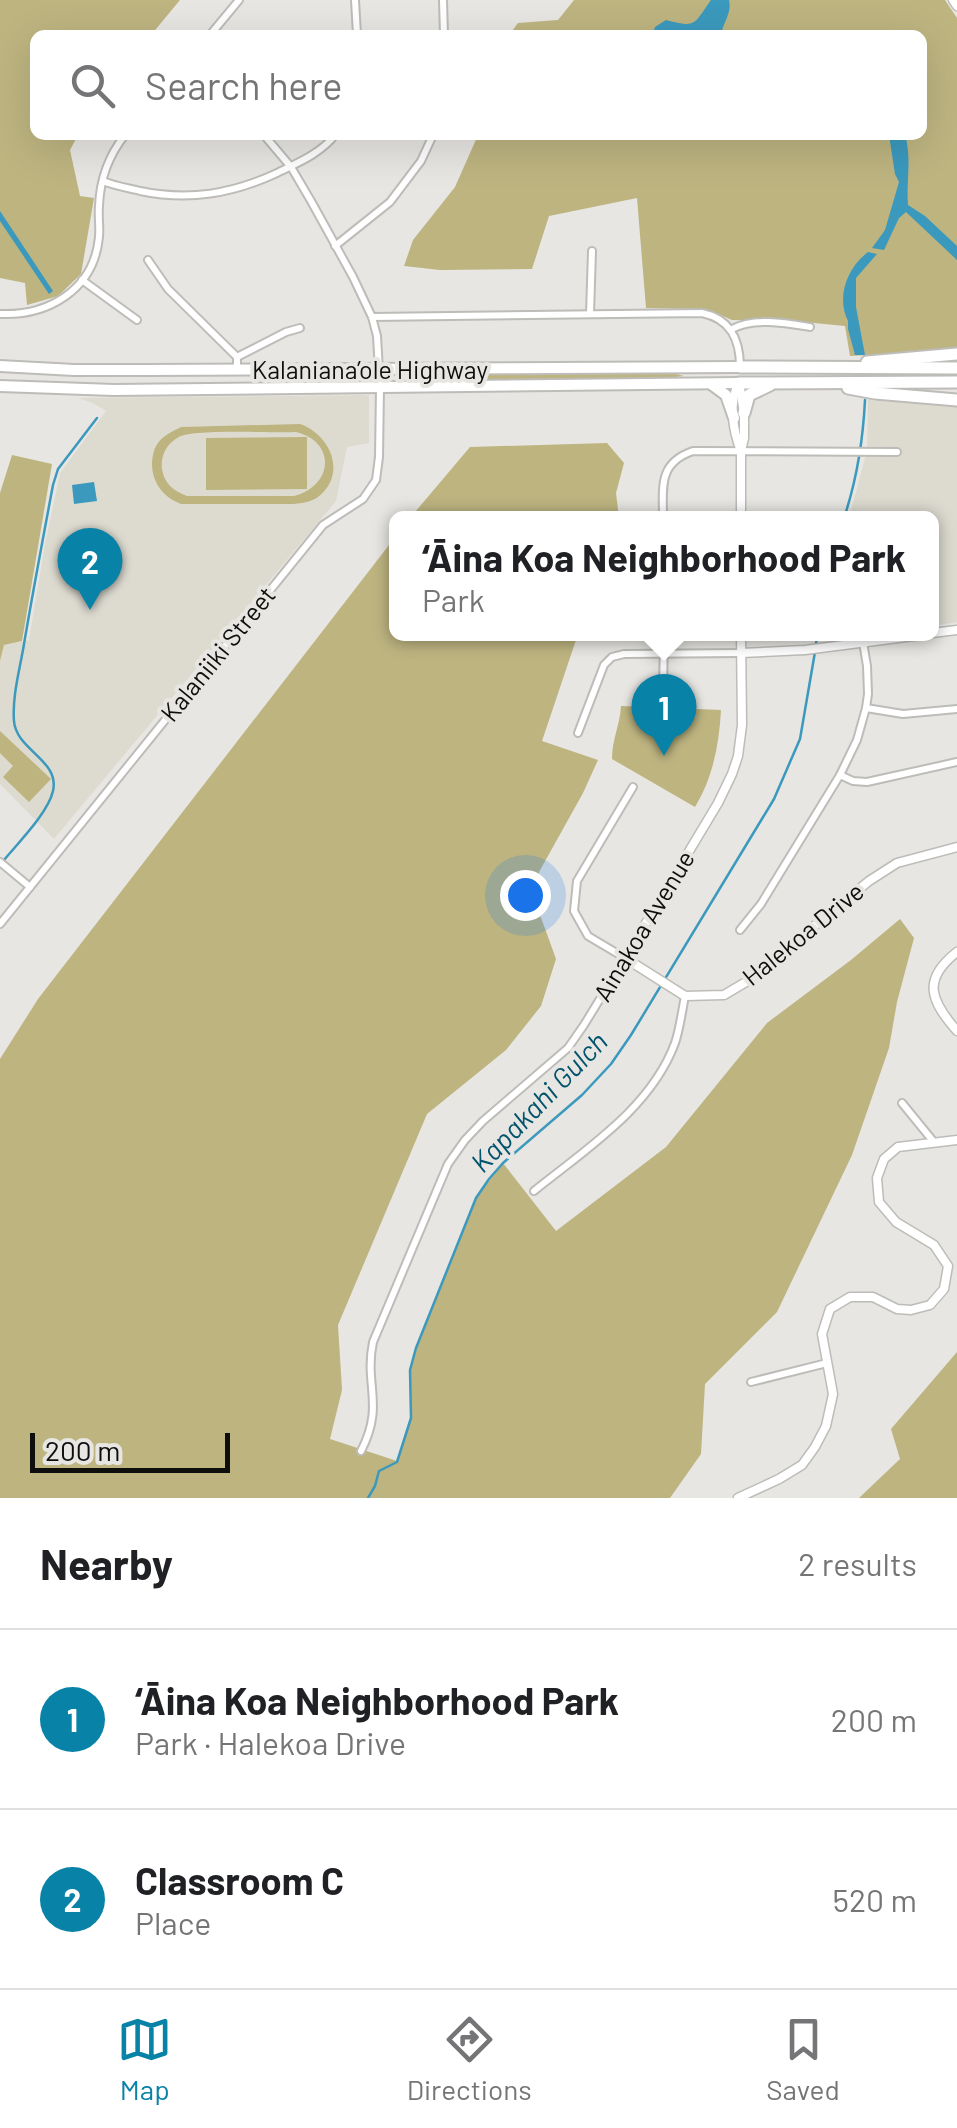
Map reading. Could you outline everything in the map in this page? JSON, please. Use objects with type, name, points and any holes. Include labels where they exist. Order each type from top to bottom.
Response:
[{"type":"highway","points":[[800,368],[957,354]]},
{"type":"highway","name":"Kalaniana’ole Highway","points":[[0,366],[74,370],[380,371],[740,368]]},
{"type":"highway","points":[[681,368],[726,395],[739,415],[752,393],[779,383]]},
{"type":"highway","points":[[740,368],[957,368]]},
{"type":"highway","points":[[739,383],[957,382]]},
{"type":"highway","name":"Kalaniana’ole Highway","points":[[0,386],[114,390],[739,383]]},
{"type":"highway","points":[[825,383],[875,393],[957,400]]},
{"type":"street","points":[[214,30],[239,0]]},
{"type":"street","points":[[355,0],[357,30]]},
{"type":"street","points":[[442,0],[444,30]]},
{"type":"street","points":[[0,314],[32,313],[65,297],[82,280],[96,252],[99,194],[108,162],[122,140]]},
{"type":"street","name":"Kalaniiki Street","points":[[0,924],[323,526],[364,499],[376,480],[380,371],[372,317],[292,167],[268,140]]},
{"type":"street","points":[[103,181],[164,196],[218,193],[248,186],[292,167],[329,140]]},
{"type":"street","points":[[335,246],[390,202],[422,161],[431,140]]},
{"type":"street","points":[[590,314],[592,250]]},
{"type":"street","points":[[148,260],[168,289],[238,357]]},
{"type":"street","points":[[82,280],[137,320]]},
{"type":"street","points":[[372,317],[702,314],[718,319],[732,330],[739,345],[739,415],[744,438],[740,511]]},
{"type":"street","points":[[732,330],[758,323],[810,327]]},
{"type":"street","points":[[238,357],[300,328]]},
{"type":"street","points":[[237,370],[238,357]]},
{"type":"street","points":[[663,511],[664,480],[674,460],[694,451],[898,452]]},
{"type":"street","points":[[664,641],[664,695]]},
{"type":"street","name":"Ainakoa Avenue","points":[[361,1451],[374,1411],[370,1355],[373,1342],[448,1164],[483,1121],[568,1048],[710,817],[732,774],[742,726],[741,641]]},
{"type":"street","points":[[578,733],[609,658],[624,654],[805,650],[870,641]]},
{"type":"street","points":[[740,930],[761,904],[840,775],[857,740],[866,708],[868,678],[863,642]]},
{"type":"street","points":[[866,708],[903,714],[957,709]]},
{"type":"street","points":[[840,775],[867,782],[957,762]]},
{"type":"street","points":[[534,1192],[632,1111],[657,1079],[675,1042],[685,996],[588,936],[574,910],[577,881],[633,787]]},
{"type":"street","name":"Halekoa Drive","points":[[685,996],[724,995],[746,982],[869,881],[898,863],[957,846]]},
{"type":"street","points":[[0,862],[30,887]]},
{"type":"street","points":[[957,952],[943,963],[932,986],[939,1010],[957,1031]]},
{"type":"street","points":[[902,1102],[933,1141]]},
{"type":"street","points":[[738,1498],[802,1464],[826,1426],[833,1394],[822,1334],[830,1309],[850,1298],[873,1297],[898,1310],[911,1310],[930,1306],[944,1290],[948,1266],[934,1245],[896,1222],[879,1202],[877,1178],[884,1159],[898,1147],[957,1140]]},
{"type":"street","points":[[751,1382],[828,1362]]},
{"type":"shaded area","points":[[0,0],[180,0],[155,30],[30,30],[30,140],[75,140],[70,150],[80,196],[94,198],[81,274],[58,296],[27,305],[25,283],[0,278]]},
{"type":"shaded area","points":[[574,0],[945,0],[957,18],[957,350],[850,356],[845,326],[732,320],[706,309],[646,308],[637,198],[549,216],[532,269],[440,270],[404,266],[413,240],[455,187],[476,140],[927,140],[927,30],[513,30],[518,23],[558,20]]},
{"type":"shaded area","points":[[636,372],[684,376],[453,380],[460,376],[506,373]]},
{"type":"shaded area","points":[[369,395],[369,443],[347,447],[336,501],[54,839],[0,784],[0,661],[4,645],[29,640],[60,473],[106,411],[78,398]]},
{"type":"shaded area","points":[[868,400],[957,407],[957,622],[939,625],[939,511],[851,511],[867,451]]},
{"type":"shaded area","points":[[300,424],[327,445],[332,456],[332,477],[318,497],[303,503],[181,504],[160,489],[152,466],[157,444],[181,427]],"holes":[[[216,432],[296,432],[309,437],[324,454],[323,474],[307,491],[294,496],[187,496],[170,486],[163,474],[165,450],[179,437]]]},
{"type":"shaded area","points":[[307,437],[307,489],[206,490],[206,438]]},
{"type":"shaded area","points":[[607,443],[624,463],[616,493],[618,511],[416,511],[470,447]]},
{"type":"shaded area","points":[[12,455],[52,464],[22,641],[4,645],[0,661],[0,493]]},
{"type":"shaded area","points":[[389,545],[389,641],[576,641],[542,741],[598,760],[539,872],[539,912],[556,959],[541,1006],[506,1050],[427,1114],[338,1325],[342,1390],[330,1439],[397,1461],[411,1418],[410,1370],[416,1347],[476,1198],[503,1163],[556,1231],[666,1147],[767,1023],[900,919],[914,938],[889,1048],[852,1155],[777,1312],[705,1384],[701,1454],[670,1498],[0,1498],[0,1059],[38,999]]},
{"type":"shaded area","points":[[621,706],[721,710],[714,760],[695,807],[612,759]]},
{"type":"shaded area","points":[[0,731],[51,779],[29,802],[3,777],[13,766],[0,753]]},
{"type":"shaded area","points":[[957,1352],[957,1498],[859,1498],[900,1459],[891,1429]]},
{"type":"water","points":[[711,0],[729,0],[723,30],[654,30],[666,20],[689,24]]},
{"type":"water","points":[[890,140],[906,140],[908,205],[957,246],[957,260],[906,212],[899,218],[884,250],[872,248],[885,230],[899,182]]},
{"type":"water","points":[[0,211],[53,291],[49,294],[0,221]]},
{"type":"water","points":[[868,252],[877,254],[856,278],[856,307],[865,355],[855,355],[844,293],[849,275]]},
{"type":"water","points":[[94,482],[97,501],[74,504],[72,485]]},
{"type":"waterway","name":"Kapakahi Gulch","points":[[846,511],[859,460],[865,400]]},
{"type":"waterway","points":[[4,860],[39,818],[53,791],[50,771],[17,731],[15,692],[53,485],[58,469],[97,418]]},
{"type":"waterway","name":"Kapakahi Gulch","points":[[368,1498],[379,1471],[397,1462],[411,1418],[410,1370],[416,1348],[476,1198],[503,1163],[582,1095],[631,1035],[774,799],[800,739],[815,652]]},
{"type":"place","name":"Classroom C","points":[[90,610]]},
{"type":"place","name":"‘Āina Koa Neighborhood Park","points":[[664,756]]}]
